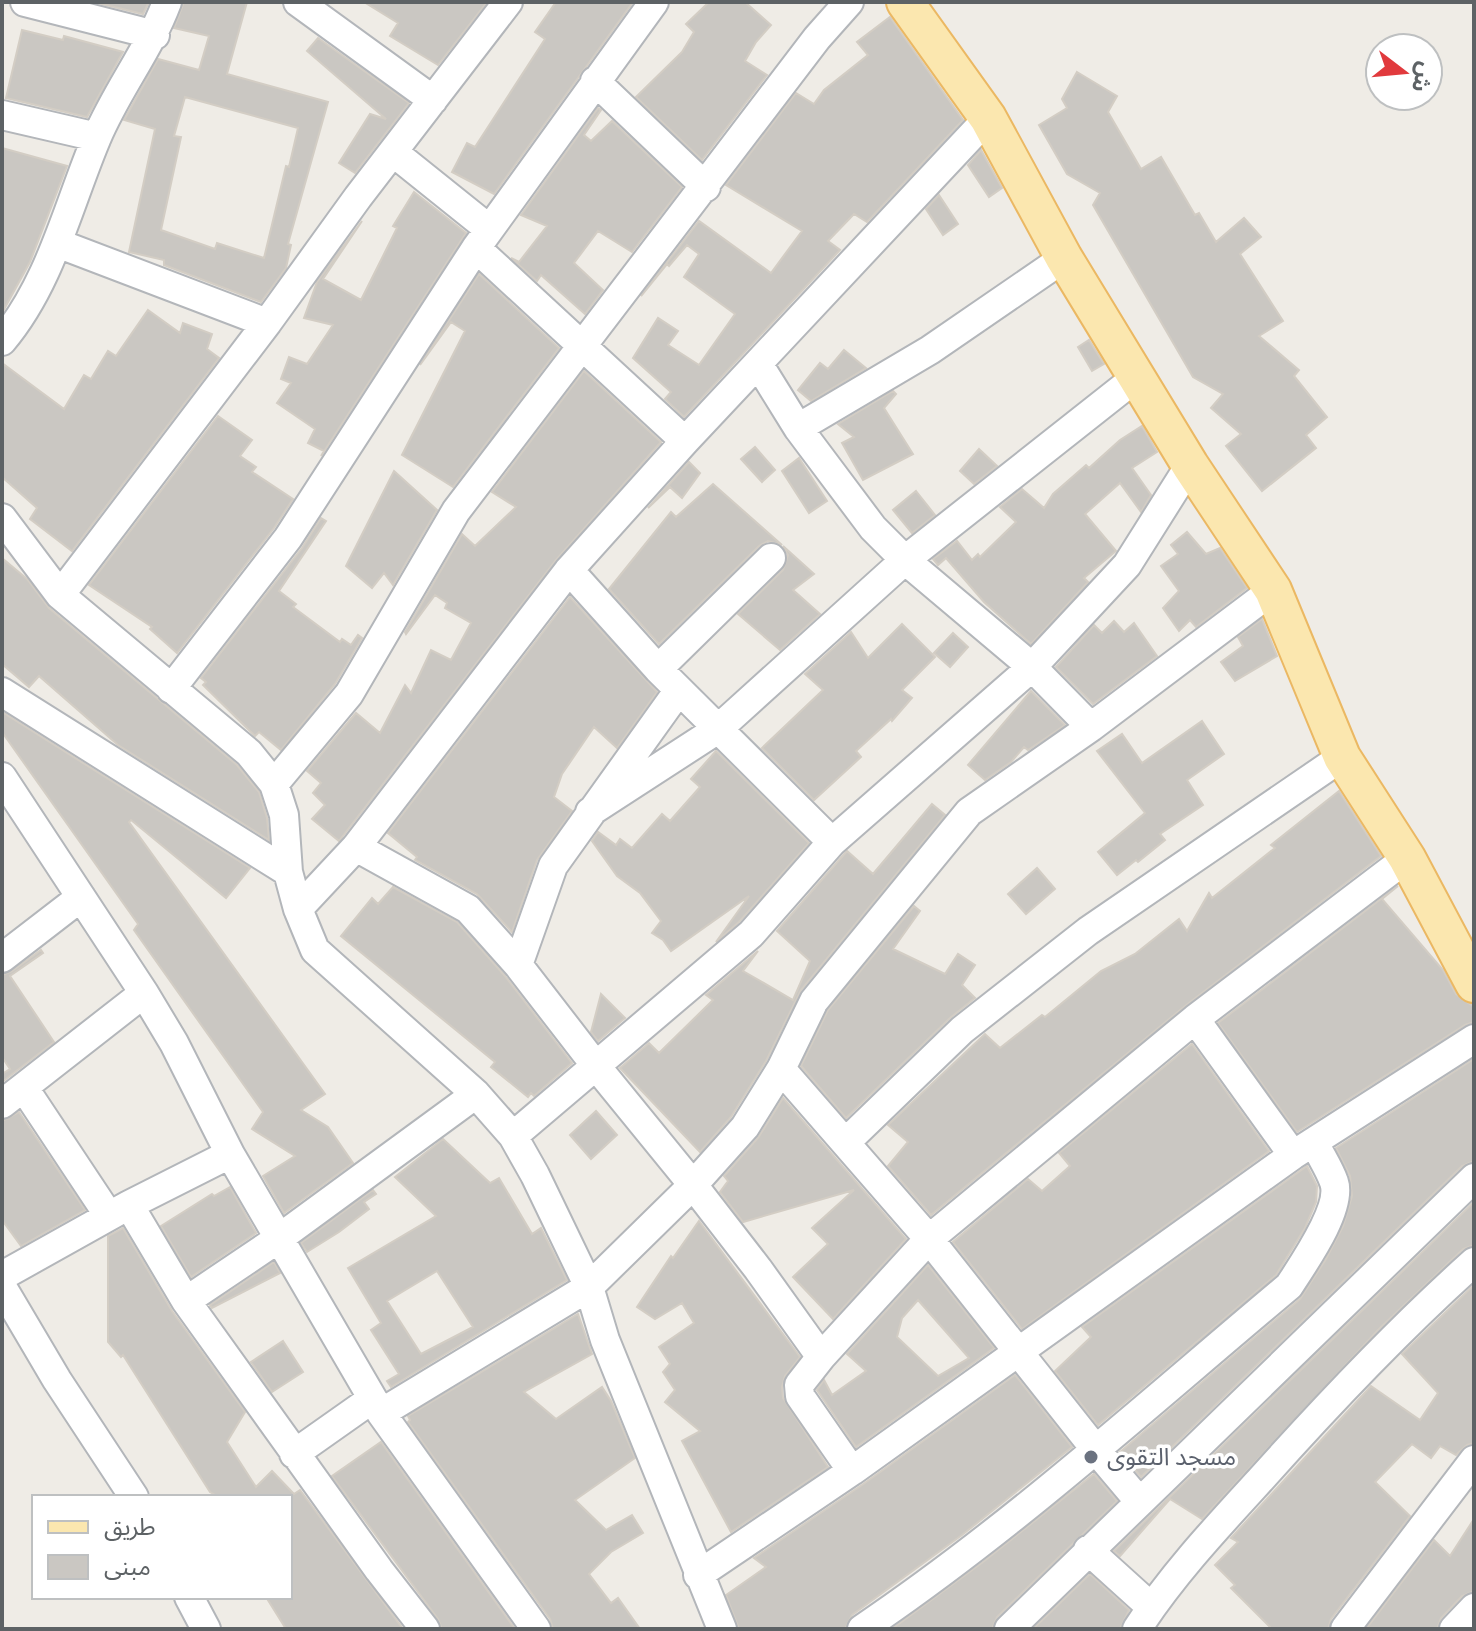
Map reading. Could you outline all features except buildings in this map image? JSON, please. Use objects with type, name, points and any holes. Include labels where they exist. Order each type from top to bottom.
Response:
[{"type":"main road","points":[[905,2],[988,118],[1064,258],[1190,465],[1273,590],[1342,757],[1407,858],[1474,984]]},
{"type":"street","points":[[25,2],[155,35]]},
{"type":"street","points":[[2,341],[30,299],[57,243],[97,137],[124,82],[155,35],[167,2]]},
{"type":"street","points":[[298,2],[433,100]]},
{"type":"street","points":[[171,689],[288,538],[483,238],[654,2]]},
{"type":"street","points":[[274,784],[349,694],[456,511],[817,38],[849,2]]},
{"type":"street","points":[[60,595],[504,4]]},
{"type":"street","points":[[595,81],[706,187]]},
{"type":"street","points":[[2,115],[97,137]]},
{"type":"street","points":[[298,909],[356,847],[569,570],[685,441],[988,118]]},
{"type":"street","points":[[393,152],[483,238],[584,345],[685,441]]},
{"type":"street","points":[[57,243],[267,323]]},
{"type":"street","points":[[798,428],[930,350],[1064,258]]},
{"type":"street","points":[[759,365],[798,428],[873,528],[905,560],[1032,667],[1091,727]]},
{"type":"street","points":[[590,812],[718,729],[905,560],[1138,376]]},
{"type":"street","points":[[513,1136],[751,934],[832,842],[1032,667],[1127,565],[1190,465]]},
{"type":"street","points":[[2,518],[60,595],[249,753],[274,784],[284,815],[288,872],[298,909],[315,950],[476,1094],[513,1136],[589,1287],[605,1340],[722,1629]]},
{"type":"street","points":[[658,669],[771,558]]},
{"type":"street","points":[[569,570],[658,669],[832,842]]},
{"type":"street","points":[[294,1454],[589,1287],[693,1185],[745,1127],[781,1069],[814,1001],[969,812],[1091,727],[1273,590]]},
{"type":"street","points":[[518,965],[553,866],[679,690]]},
{"type":"street","points":[[2,692],[288,872]]},
{"type":"street","points":[[846,1142],[962,1030],[1088,931],[1342,757]]},
{"type":"street","points":[[2,777],[174,1043],[230,1154],[376,1406],[536,1629]]},
{"type":"street","points":[[356,847],[468,909],[518,965],[693,1185],[821,1357]]},
{"type":"street","points":[[852,1471],[800,1396],[799,1385],[821,1357],[929,1239],[1195,1019],[1407,858]]},
{"type":"street","points":[[2,958],[81,897]]},
{"type":"street","points":[[144,993],[13,1096],[119,1210],[294,1454],[425,1629]]},
{"type":"street","points":[[862,1629],[927,1585],[1096,1450],[1289,1286],[1309,1256],[1332,1209],[1336,1195],[1334,1183],[1195,1019]]},
{"type":"street","points":[[698,1575],[852,1471],[1303,1148],[1474,1039]]},
{"type":"street","points":[[781,1069],[929,1239],[1139,1501]]},
{"type":"street","points":[[186,1301],[278,1239],[476,1094]]},
{"type":"street","points":[[2,1276],[119,1210],[230,1154]]},
{"type":"street","points":[[1009,1629],[1474,1178]]},
{"type":"street","points":[[1088,1550],[1144,1618],[1209,1535],[1303,1431],[1405,1324],[1474,1262]]},
{"type":"street","points":[[2,1287],[57,1380],[133,1495]]},
{"type":"street","points":[[1345,1629],[1474,1460]]},
{"type":"street","points":[[190,1599],[206,1629]]},
{"type":"street","points":[[1454,1629],[1474,1608]]},
{"type":"place","name":"مسجد التقوى","points":[[1091,1457]]}]
